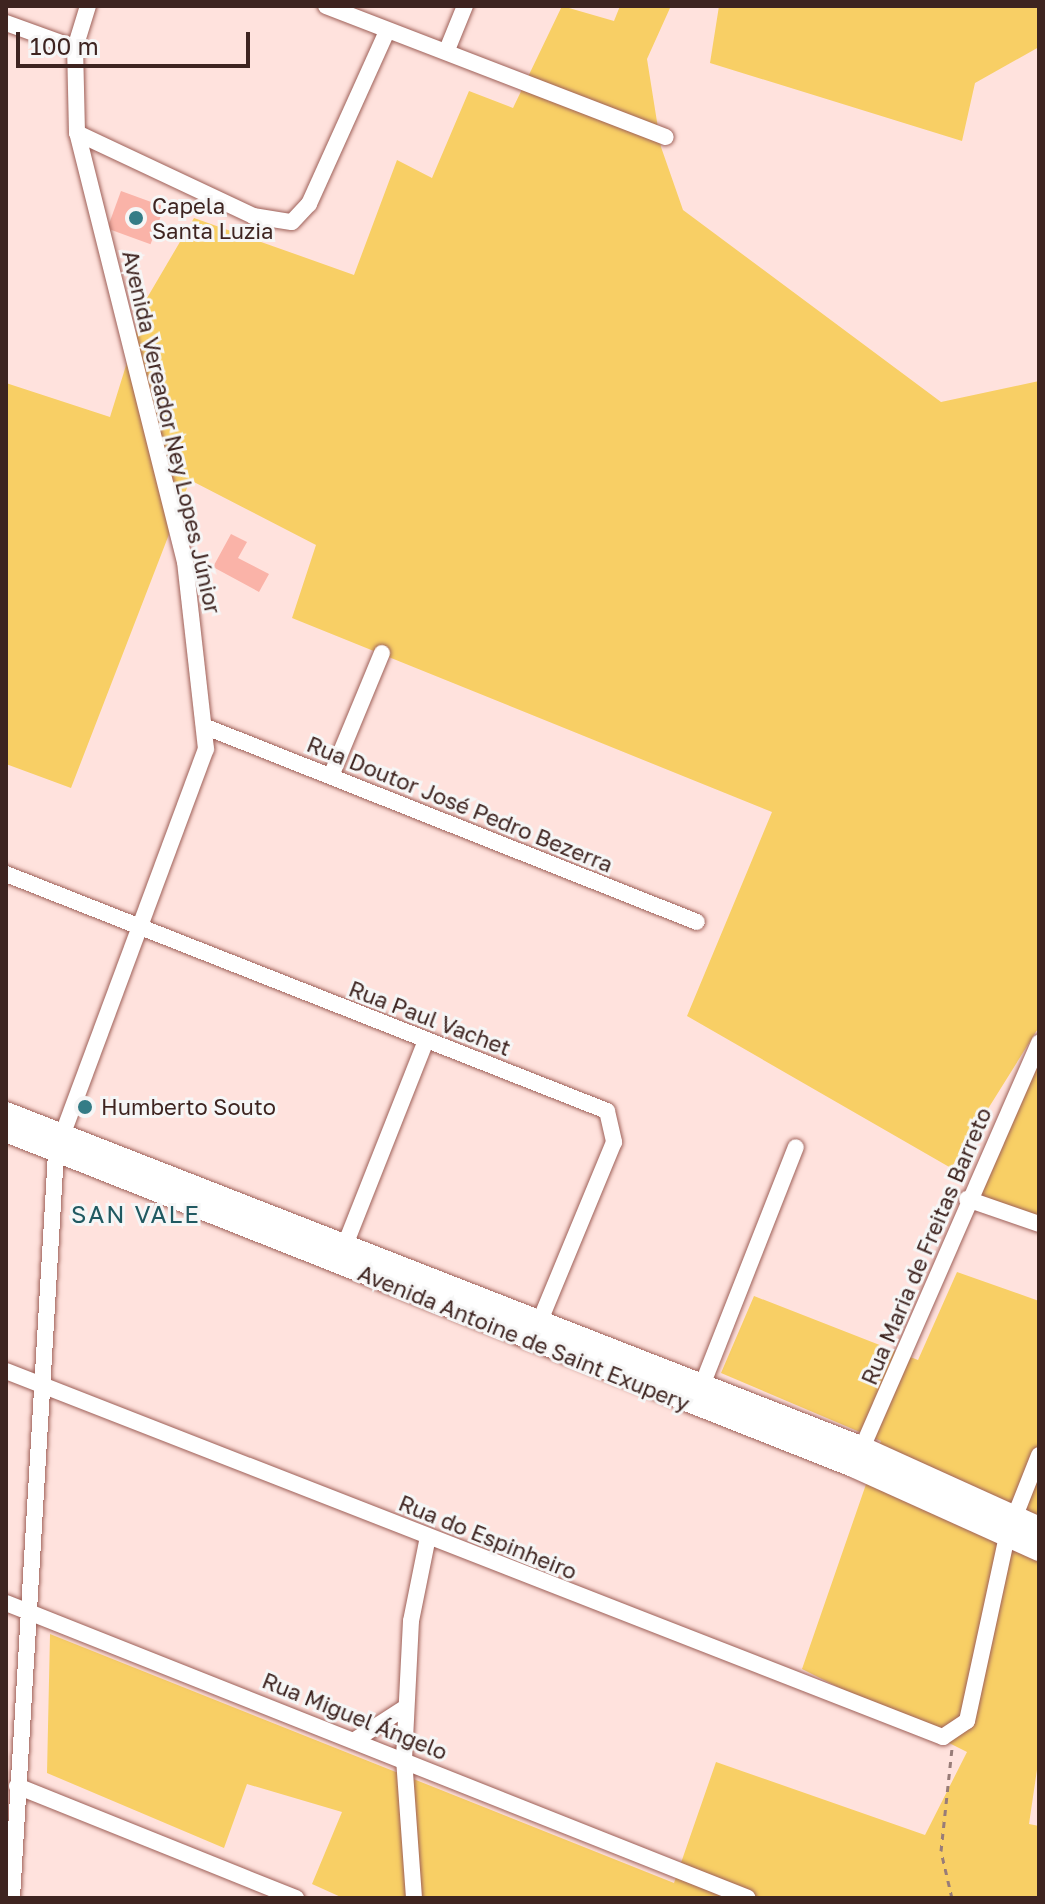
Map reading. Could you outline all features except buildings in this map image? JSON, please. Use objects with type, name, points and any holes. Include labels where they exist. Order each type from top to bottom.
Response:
[{"type":"street","name":"Avenida Vereador Ney Lopes Júnior","points":[[12,1898],[25,1611],[44,1387],[59,1144],[204,771],[206,727],[185,562],[77,133],[75,48],[88,6]]},
{"type":"street","points":[[326,6],[387,31],[447,50],[666,137]]},
{"type":"street","points":[[447,50],[465,6]]},
{"type":"street","points":[[6,23],[75,48]]},
{"type":"street","points":[[77,133],[253,216],[292,222],[309,204],[387,31]]},
{"type":"street","points":[[331,776],[382,653]]},
{"type":"street","name":"Rua Doutor José Pedro Bezerra","points":[[206,727],[697,922]]},
{"type":"street","name":"Rua Paul Vachet","points":[[6,874],[426,1040],[613,1118],[614,1142],[535,1331]]},
{"type":"street","points":[[345,1245],[426,1040]]},
{"type":"street","name":"Rua Maria de Freitas Barreto","points":[[858,1457],[967,1199],[1039,1043]]},
{"type":"street","name":"Avenida Antoine de Saint Exupery","points":[[6,1113],[59,1144],[858,1457],[1010,1527],[1039,1550]]},
{"type":"street","name":"Avenida Antoine de Saint Exupery","points":[[6,1131],[59,1144],[345,1245],[535,1331]]},
{"type":"street","points":[[698,1396],[796,1147]]},
{"type":"street","points":[[967,1199],[1039,1224]]},
{"type":"street","name":"Rua do Espinheiro","points":[[6,1371],[920,1733],[954,1734]]},
{"type":"street","points":[[954,1734],[967,1721],[971,1676],[1010,1527],[1039,1455]]},
{"type":"street","name":"Avenida Antoine de Saint Exupery","points":[[1010,1527],[1039,1528]]},
{"type":"street","points":[[414,1898],[404,1759],[406,1707],[411,1621],[428,1537]]},
{"type":"street","name":"Rua Miguel Ángelo","points":[[6,1603],[748,1898]]},
{"type":"street","points":[[355,1740],[406,1707]]},
{"type":"street","points":[[17,1786],[296,1898]]},
{"type":"path","points":[[952,1898],[941,1851],[954,1734]]},
{"type":"shaded area","points":[[562,6],[614,21],[620,6],[682,6],[670,8],[647,59],[661,147],[683,210],[941,402],[1039,381],[1039,1027],[951,1168],[687,1016],[772,812],[292,618],[316,545],[190,480],[71,788],[6,764],[6,383],[110,417],[147,298],[194,218],[354,275],[397,160],[432,178],[469,91],[513,108]]},
{"type":"shaded area","points":[[719,6],[1039,6],[1039,47],[975,83],[962,141],[710,63]]},
{"type":"shaded area","points":[[1039,1047],[1039,1225],[978,1203]]},
{"type":"shaded area","points":[[957,1272],[1039,1301],[1039,1756],[1029,1824],[1039,1826],[1039,1898],[343,1898],[312,1884],[342,1812],[247,1784],[224,1848],[47,1773],[50,1634],[674,1883],[716,1762],[925,1835],[967,1752],[802,1669],[881,1441],[721,1373],[754,1296],[918,1360]]},
{"type":"place","name":"Capela Santa Luzia","points":[[136,218]]},
{"type":"place","name":"Humberto Souto","points":[[85,1107]]},
{"type":"district","name":"SAN VALE","points":[[136,1214]]}]
